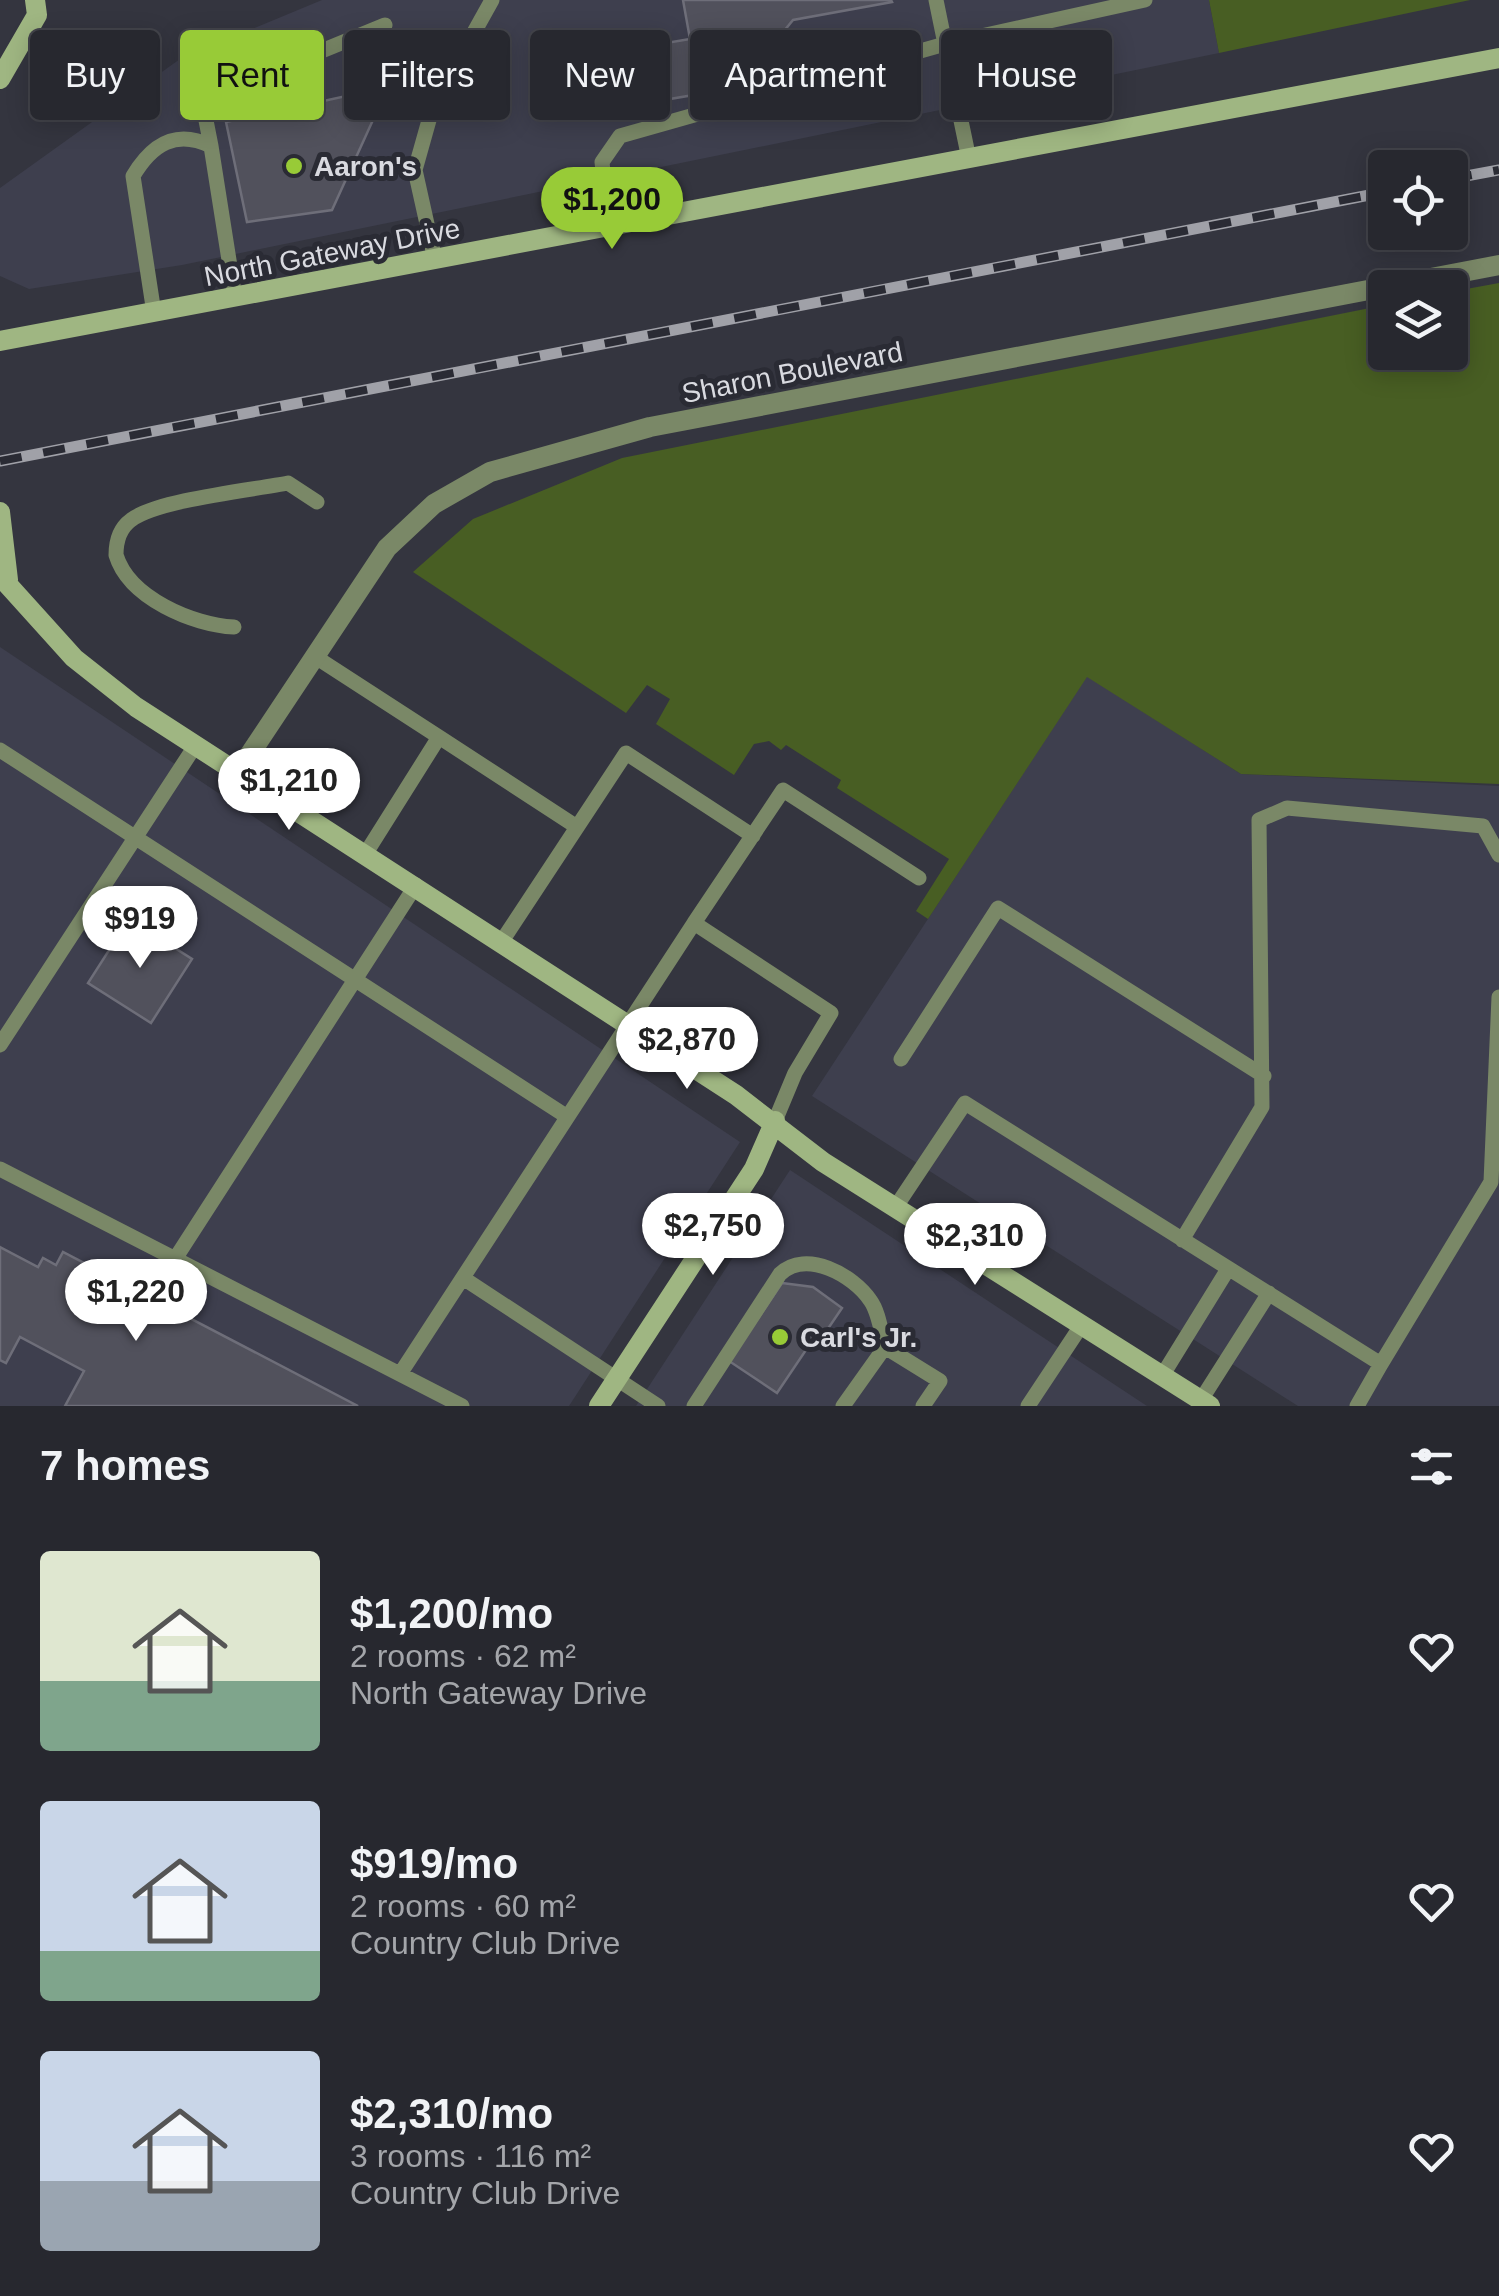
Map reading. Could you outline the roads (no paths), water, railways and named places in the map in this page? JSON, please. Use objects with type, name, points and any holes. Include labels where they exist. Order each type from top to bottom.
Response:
[{"type":"main road","points":[[0,79],[37,15],[35,0]]},
{"type":"main road","name":"North Gateway Drive","points":[[0,342],[1499,58]]},
{"type":"main road","points":[[0,512],[3,579],[74,658],[195,746],[502,940],[775,1121],[822,1162],[1206,1403]]},
{"type":"main road","points":[[600,1406],[754,1170],[775,1121]]},
{"type":"street","name":"Sharon Boulevard","points":[[238,772],[386,548],[434,504],[490,472],[650,428],[1499,264]]},
{"type":"lane","points":[[434,260],[416,170],[433,106],[492,0]]},
{"type":"lane","points":[[936,0],[942,30]]},
{"type":"lane","points":[[1009,30],[1145,0]]},
{"type":"lane","points":[[235,298],[202,100],[385,25]]},
{"type":"lane","points":[[609,227],[602,162],[620,136],[941,45]]},
{"type":"lane","points":[[961,120],[969,159]]},
{"type":"lane","points":[[154,313],[132,176],[155,146],[181,136],[210,146]]},
{"type":"lane","points":[[234,628],[202,625],[134,584],[116,555],[121,531],[128,522],[153,510],[288,484],[317,502]]},
{"type":"lane","points":[[314,656],[577,828]]},
{"type":"lane","points":[[366,853],[440,738]]},
{"type":"lane","points":[[0,1046],[195,746]]},
{"type":"lane","points":[[0,750],[566,1116]]},
{"type":"lane","points":[[502,940],[626,753],[753,836]]},
{"type":"lane","points":[[400,1374],[627,1022],[783,790],[919,878]]},
{"type":"lane","points":[[1182,1240],[1262,1107],[1259,820],[1287,808],[1483,826],[1499,855]]},
{"type":"lane","points":[[175,1259],[416,886]]},
{"type":"lane","points":[[901,1059],[998,908],[1264,1076]]},
{"type":"lane","points":[[694,923],[831,1013],[794,1073],[775,1121]]},
{"type":"lane","points":[[1357,1406],[1491,1182],[1499,998]]},
{"type":"lane","points":[[895,1208],[965,1103],[1380,1364]]},
{"type":"lane","points":[[0,1168],[462,1406]]},
{"type":"lane","points":[[694,1406],[780,1274],[802,1261],[816,1262],[865,1294],[873,1303],[885,1346],[940,1382],[923,1406]]},
{"type":"lane","points":[[1162,1376],[1228,1268]]},
{"type":"lane","points":[[463,1278],[658,1406]]},
{"type":"lane","points":[[1206,1403],[1269,1293]]},
{"type":"lane","points":[[1028,1406],[1081,1326]]},
{"type":"lane","points":[[843,1406],[885,1346]]},
{"type":"railway","points":[[1468,176],[1499,170]]},
{"type":"railway","points":[[0,461],[1368,195]]},
{"type":"place","name":"Aaron's","points":[[294,166]]},
{"type":"place","name":"Carl's Jr.","points":[[780,1337]]}]
